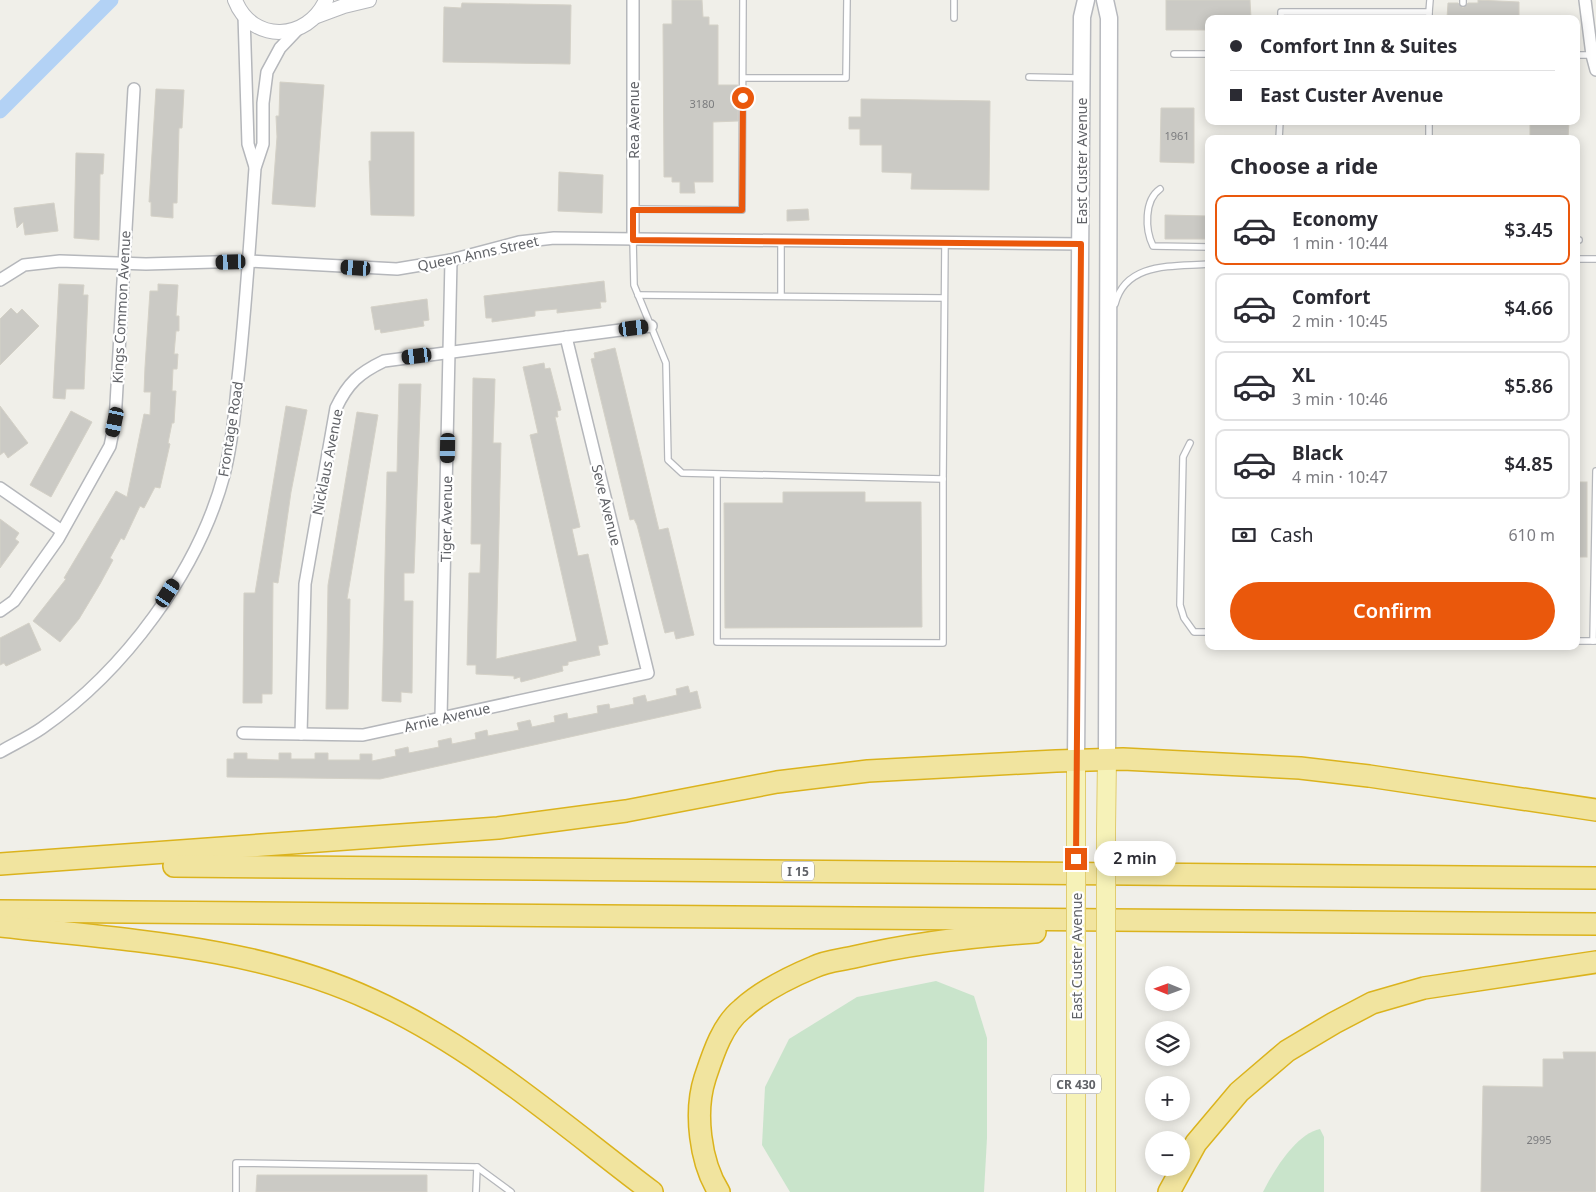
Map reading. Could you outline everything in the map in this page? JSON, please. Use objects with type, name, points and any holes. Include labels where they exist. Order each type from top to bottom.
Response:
[{"type":"highway","points":[[0,864],[498,828],[626,811],[777,782],[859,772],[1107,759],[1230,763],[1300,768],[1369,776],[1596,810]]},
{"type":"highway","name":"I 15","points":[[0,864],[1596,878]]},
{"type":"highway","points":[[0,911],[1596,924]]},
{"type":"highway","points":[[719,1192],[706,1161],[700,1125],[701,1089],[714,1051],[727,1027],[741,1009],[766,992],[815,966],[924,944],[1016,933],[1192,921]]},
{"type":"highway","points":[[0,926],[173,945],[243,957],[308,975],[373,1000],[467,1052],[652,1192]]},
{"type":"highway","points":[[1168,1192],[1196,1143],[1239,1092],[1287,1051],[1334,1023],[1372,1004],[1424,988],[1596,962]]},
{"type":"main road","name":"East Custer Avenue","points":[[1076,1192],[1076,761],[1081,78],[1082,17],[1086,0]]},
{"type":"main road","name":"East Custer Avenue","points":[[1105,0],[1108,18],[1106,1192]]},
{"type":"street","points":[[236,0],[244,15],[255,25],[269,31],[284,32],[298,29],[317,16],[344,6],[369,0]]},
{"type":"street","points":[[317,16],[326,0]]},
{"type":"street","name":"Rea Avenue","points":[[633,0],[633,240]]},
{"type":"street","points":[[1585,0],[1596,70]]},
{"type":"street","name":"Frontage Road","points":[[244,15],[248,144],[254,168]]},
{"type":"street","name":"Frontage Road","points":[[0,752],[42,728],[98,682],[148,624],[198,546],[224,476],[232,432],[248,261],[254,168],[263,144],[263,103],[267,72],[280,48],[298,29]]},
{"type":"street","name":"Kings Common Avenue","points":[[0,610],[14,601],[28,583],[62,532],[110,446],[115,422],[134,89]]},
{"type":"street","name":"Queen Anns Street","points":[[0,280],[24,266],[60,261],[124,263],[248,261],[397,269],[451,260],[519,242],[554,238],[1081,244]]},
{"type":"street","name":"Tiger Avenue","points":[[441,718],[451,260]]},
{"type":"street","name":"Nicklaus Avenue","points":[[301,734],[305,584],[336,408],[344,391],[362,372],[384,361],[651,326]]},
{"type":"street","name":"Seve Avenue","points":[[566,337],[648,673]]},
{"type":"street","points":[[0,488],[62,532]]},
{"type":"street","name":"Arnie Avenue","points":[[243,733],[363,735],[648,673]]},
{"type":"lane","points":[[633,210],[742,210],[743,0]]},
{"type":"lane","points":[[743,78],[846,78],[847,0]]},
{"type":"lane","points":[[954,0],[954,18]]},
{"type":"lane","points":[[1281,15],[1281,12],[1429,12],[1430,0]]},
{"type":"lane","points":[[1174,54],[1205,54]]},
{"type":"lane","points":[[1580,55],[1594,55]]},
{"type":"lane","points":[[1029,77],[1081,78]]},
{"type":"lane","points":[[1160,189],[1153,194],[1149,202],[1148,238],[1153,246],[1205,247]]},
{"type":"lane","points":[[633,240],[634,285],[666,364],[668,460],[682,473],[943,479]]},
{"type":"lane","points":[[780,296],[781,241]]},
{"type":"lane","points":[[717,475],[717,642],[943,643],[945,242]]},
{"type":"lane","points":[[1580,259],[1596,259]]},
{"type":"lane","points":[[1107,333],[1117,296],[1131,278],[1149,268],[1205,264]]},
{"type":"lane","points":[[638,295],[944,298]]},
{"type":"lane","points":[[1190,443],[1183,456],[1180,605],[1184,618],[1194,632],[1205,632]]},
{"type":"lane","points":[[1580,641],[1595,641],[1596,470]]},
{"type":"lane","points":[[236,1192],[236,1163],[477,1167],[511,1192]]},
{"type":"lane","points":[[476,1192],[477,1167]]},
{"type":"green space","points":[[936,981],[974,996],[987,1038],[987,1138],[984,1192],[790,1192],[762,1145],[765,1087],[789,1039],[857,997]]},
{"type":"green space","points":[[1320,1129],[1324,1137],[1324,1192],[1263,1192],[1273,1174],[1294,1145],[1311,1132]]},
{"type":"building","points":[[672,0],[702,0],[703,17],[709,17],[709,25],[718,25],[718,85],[738,85],[738,121],[713,122],[713,182],[694,182],[695,193],[680,193],[680,182],[672,182],[672,177],[664,177],[663,24],[672,24]]},
{"type":"building","points":[[1166,0],[1250,0],[1251,15],[1205,15],[1205,30],[1166,30]]},
{"type":"building","points":[[1478,0],[1519,2],[1519,15],[1447,15],[1448,3],[1458,3],[1463,8],[1468,3],[1478,3]]},
{"type":"building","points":[[462,3],[571,5],[570,64],[443,62],[444,7],[461,8]]},
{"type":"building","points":[[280,82],[324,85],[315,207],[272,204],[277,137],[276,116],[279,116]]},
{"type":"building","points":[[156,89],[184,90],[182,128],[179,128],[177,203],[173,203],[173,218],[151,216],[151,202],[149,202]]},
{"type":"building","points":[[861,99],[990,101],[989,190],[911,189],[912,173],[882,172],[882,145],[860,145],[860,129],[849,129],[849,117],[861,117]]},
{"type":"building","points":[[1161,108],[1194,108],[1194,163],[1160,162]]},
{"type":"building","points":[[1530,125],[1569,125],[1568,135],[1530,135]]},
{"type":"building","points":[[371,132],[414,132],[414,216],[371,215],[369,161],[371,161]]},
{"type":"building","points":[[76,153],[104,154],[103,174],[100,174],[99,240],[74,238]]},
{"type":"building","points":[[559,172],[603,175],[602,213],[558,211]]},
{"type":"building","points":[[54,203],[58,231],[25,235],[23,222],[17,228],[14,208]]},
{"type":"building","points":[[808,209],[809,220],[787,221],[787,210]]},
{"type":"building","points":[[1165,215],[1205,216],[1205,239],[1165,239]]},
{"type":"building","points":[[604,281],[606,302],[600,302],[601,308],[557,313],[557,309],[535,311],[535,316],[492,322],[492,318],[486,318],[484,296]]},
{"type":"building","points":[[59,284],[84,285],[83,295],[88,295],[84,389],[66,389],[65,399],[53,398]]},
{"type":"building","points":[[158,284],[178,285],[176,316],[179,316],[179,331],[176,331],[174,354],[178,354],[177,369],[173,369],[172,391],[176,391],[174,423],[172,423],[168,443],[170,444],[160,488],[155,487],[144,508],[140,506],[124,540],[121,538],[110,558],[113,560],[100,584],[79,619],[60,642],[33,621],[66,579],[64,578],[116,491],[127,497],[144,414],[150,415],[151,392],[144,392],[145,367],[150,291],[158,291]]},
{"type":"building","points":[[427,299],[429,320],[423,321],[424,326],[381,333],[380,329],[375,330],[371,307]]},
{"type":"building","points":[[11,308],[17,314],[22,309],[39,326],[0,365],[0,319]]},
{"type":"building","points":[[615,348],[659,530],[668,528],[694,635],[676,639],[674,631],[665,633],[637,525],[634,519],[630,520],[591,359],[595,358],[594,353]]},
{"type":"building","points":[[544,363],[545,369],[550,368],[561,410],[557,411],[558,417],[555,417],[580,527],[572,529],[578,556],[588,554],[608,644],[598,646],[600,655],[568,662],[568,665],[562,666],[563,671],[521,682],[520,677],[514,679],[514,676],[476,674],[476,665],[467,665],[469,573],[480,573],[481,544],[471,544],[473,378],[495,379],[493,443],[501,443],[496,659],[577,641],[530,435],[538,433],[523,367]]},
{"type":"building","points":[[399,384],[421,384],[414,573],[404,573],[404,601],[413,601],[412,693],[401,692],[401,702],[382,701],[387,472],[397,472]]},
{"type":"building","points":[[0,406],[28,443],[8,458],[4,452],[0,455]]},
{"type":"building","points":[[286,406],[307,410],[291,492],[278,583],[273,582],[272,694],[262,694],[262,703],[243,703],[244,593],[255,593]]},
{"type":"building","points":[[71,411],[92,422],[51,497],[30,485]]},
{"type":"building","points":[[357,412],[378,415],[347,599],[350,599],[348,709],[326,709],[328,585]]},
{"type":"building","points":[[1580,482],[1587,482],[1587,557],[1580,557]]},
{"type":"building","points":[[783,492],[865,492],[865,502],[921,502],[922,627],[725,628],[724,503],[783,503]]},
{"type":"building","points":[[0,519],[19,533],[15,539],[19,542],[0,568]]},
{"type":"building","points":[[29,623],[41,650],[6,666],[4,663],[0,665],[0,638]]},
{"type":"building","points":[[688,686],[690,693],[697,691],[701,708],[380,779],[227,777],[227,759],[234,759],[234,753],[247,753],[247,759],[279,760],[279,753],[291,753],[291,759],[315,759],[315,753],[328,753],[328,760],[360,760],[360,754],[372,754],[372,761],[396,756],[395,750],[408,747],[409,753],[439,747],[438,741],[451,738],[452,744],[476,739],[475,733],[487,730],[488,736],[519,730],[517,723],[530,720],[532,727],[555,722],[554,716],[567,713],[568,719],[598,713],[597,706],[609,704],[610,709],[634,704],[633,698],[645,695],[647,702],[677,695],[676,689]]},
{"type":"building","points":[[1563,1052],[1596,1052],[1596,1192],[1481,1192],[1483,1086],[1543,1087],[1543,1059],[1564,1059]]},
{"type":"building","points":[[257,1175],[427,1175],[427,1192],[256,1192]]},
{"type":"waterway","points":[[0,111],[111,0]]},
{"type":"route","points":[[743,98],[742,210],[633,210],[633,240],[1081,244],[1076,859]]}]
